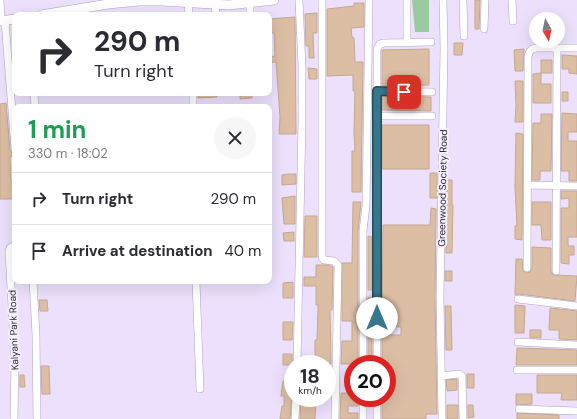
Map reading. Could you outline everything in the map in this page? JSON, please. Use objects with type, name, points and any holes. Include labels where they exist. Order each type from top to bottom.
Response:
[{"type":"main road","points":[[59,12],[108,4],[151,0],[188,3],[205,2],[215,4],[250,3],[271,0]]},
{"type":"main road","points":[[2,21],[12,19]]},
{"type":"street","points":[[0,0],[12,120]]},
{"type":"street","points":[[297,355],[302,122],[302,67],[299,0]]},
{"type":"street","points":[[322,0],[322,257],[324,260],[334,260],[338,265],[335,419]]},
{"type":"street","points":[[363,355],[369,0]]},
{"type":"street","points":[[407,0],[408,43]]},
{"type":"street","name":"Greenwood Society Road","points":[[442,419],[440,290],[444,48],[443,0]]},
{"type":"street","points":[[463,0],[464,36]]},
{"type":"street","points":[[484,0],[484,28]]},
{"type":"street","points":[[512,0],[513,21]]},
{"type":"street","points":[[188,3],[189,12]]},
{"type":"street","points":[[250,3],[250,12]]},
{"type":"street","points":[[215,4],[216,12]]},
{"type":"street","points":[[377,355],[378,46],[384,43],[431,42]]},
{"type":"street","points":[[527,268],[528,57],[529,51],[532,48]]},
{"type":"street","points":[[556,271],[557,48]]},
{"type":"street","points":[[565,48],[577,48]]},
{"type":"street","points":[[377,91],[432,92]]},
{"type":"street","points":[[377,116],[432,116]]},
{"type":"street","points":[[528,185],[577,186]]},
{"type":"street","name":"Kalyani Park Road","points":[[12,247],[9,251],[15,361],[14,419]]},
{"type":"street","points":[[33,284],[36,335],[37,419]]},
{"type":"street","points":[[196,284],[200,389]]},
{"type":"street","points":[[518,299],[577,306]]},
{"type":"street","points":[[518,342],[577,345]]},
{"type":"street","points":[[517,370],[577,370]]},
{"type":"street","points":[[441,376],[459,374],[462,376],[463,419]]},
{"type":"street","points":[[295,419],[296,407]]},
{"type":"street","points":[[363,407],[363,419]]},
{"type":"street","points":[[377,407],[377,419]]},
{"type":"street","points":[[519,409],[577,411]]},
{"type":"green space","points":[[412,0],[429,0],[429,32],[415,32]]},
{"type":"building","points":[[475,0],[480,0],[479,29],[475,29]]},
{"type":"building","points":[[354,3],[364,3],[364,27],[351,28],[352,37],[354,38],[355,62],[363,62],[361,192],[352,192],[352,151],[355,151],[355,91],[353,91],[353,75],[327,76],[327,9],[354,6]]},
{"type":"building","points":[[317,13],[317,33],[313,33],[314,58],[309,58],[309,46],[306,46],[305,14]]},
{"type":"building","points":[[295,17],[296,134],[279,134],[280,117],[276,62],[272,63],[272,56],[275,56],[272,19]]},
{"type":"building","points":[[454,43],[463,43],[462,55],[454,55]]},
{"type":"building","points":[[429,49],[429,85],[382,86],[382,50]]},
{"type":"building","points":[[524,49],[523,71],[515,71],[514,50]]},
{"type":"building","points":[[562,55],[577,56],[577,74],[569,73],[569,69],[562,69]]},
{"type":"building","points":[[541,60],[552,60],[552,73],[541,73]]},
{"type":"building","points":[[308,68],[317,69],[317,79],[309,79]]},
{"type":"building","points":[[541,73],[541,84],[551,84],[551,103],[533,103],[533,74]]},
{"type":"building","points":[[515,81],[523,81],[523,122],[515,122]]},
{"type":"building","points":[[562,92],[568,92],[568,101],[562,101]]},
{"type":"building","points":[[198,96],[217,96],[217,97],[198,98]]},
{"type":"building","points":[[240,96],[252,96],[252,98],[240,99]]},
{"type":"building","points":[[382,96],[431,97],[431,111],[382,110]]},
{"type":"building","points":[[6,103],[10,150],[12,153],[12,156],[10,157],[12,199],[0,199],[0,104]]},
{"type":"building","points":[[562,113],[577,114],[577,132],[568,132],[568,141],[577,141],[577,181],[569,181],[569,171],[561,171]]},
{"type":"building","points":[[541,114],[552,114],[551,171],[540,171],[540,180],[532,180],[533,123],[541,123]]},
{"type":"building","points":[[382,125],[429,125],[429,169],[382,169]]},
{"type":"building","points":[[516,133],[523,134],[522,240],[515,239],[515,226],[517,226],[515,187]]},
{"type":"building","points":[[430,173],[437,173],[437,198],[430,198]]},
{"type":"building","points":[[296,174],[296,184],[282,185],[282,175]]},
{"type":"building","points":[[447,180],[452,180],[452,253],[446,253]]},
{"type":"building","points":[[561,191],[577,191],[577,237],[568,237],[568,246],[574,246],[574,255],[569,255],[569,264],[561,263],[561,208],[569,208],[569,198],[561,199]]},
{"type":"building","points":[[295,196],[295,224],[284,224],[282,198]]},
{"type":"building","points":[[353,202],[361,202],[358,231],[358,355],[344,355],[344,364],[341,364],[342,341],[352,341],[352,321],[342,321],[342,263],[352,263]]},
{"type":"building","points":[[532,202],[551,202],[551,240],[542,240],[541,225],[532,225]]},
{"type":"building","points":[[431,208],[436,209],[435,298],[437,414],[426,414],[426,419],[382,419],[382,407],[396,407],[396,355],[382,355],[382,335],[401,335],[401,327],[382,326],[383,225],[430,225]]},
{"type":"building","points":[[305,216],[317,216],[317,257],[304,257]]},
{"type":"building","points":[[294,232],[294,241],[284,241],[283,233]]},
{"type":"building","points":[[368,236],[372,237],[372,290],[368,290]]},
{"type":"building","points":[[532,247],[551,248],[551,271],[553,275],[577,276],[575,301],[519,294],[515,295],[516,259],[522,259],[523,271],[527,273],[530,272],[532,268]]},
{"type":"building","points":[[316,265],[328,265],[333,267],[332,310],[330,310],[331,355],[315,355],[318,309],[318,305],[316,305],[316,286],[304,286],[304,277],[316,277]]},
{"type":"building","points":[[445,271],[452,271],[452,281],[445,281]]},
{"type":"building","points":[[293,282],[293,298],[283,298],[283,283]]},
{"type":"building","points":[[368,298],[372,298],[372,355],[368,355]]},
{"type":"building","points":[[39,300],[47,300],[48,311],[40,311]]},
{"type":"building","points":[[515,305],[525,306],[524,333],[515,333]]},
{"type":"building","points":[[445,306],[451,306],[452,350],[446,350]]},
{"type":"building","points":[[550,308],[577,311],[577,340],[559,339],[559,330],[549,330]]},
{"type":"building","points":[[283,322],[293,322],[292,340],[283,340]]},
{"type":"building","points":[[530,330],[541,330],[541,338],[530,338]]},
{"type":"building","points":[[517,348],[577,350],[577,365],[516,365]]},
{"type":"building","points":[[283,354],[292,354],[284,355],[283,365]]},
{"type":"building","points":[[41,366],[49,366],[50,394],[42,394]]},
{"type":"building","points":[[467,374],[474,374],[474,388],[467,388]]},
{"type":"building","points":[[20,375],[24,375],[25,387],[20,387]]},
{"type":"building","points":[[537,375],[577,375],[577,400],[561,400],[562,393],[537,393]]},
{"type":"building","points":[[457,379],[457,390],[447,391],[446,380]]},
{"type":"building","points":[[283,381],[284,381],[284,396],[281,396]]},
{"type":"building","points":[[341,393],[344,393],[344,407],[348,407],[348,413],[358,413],[358,419],[340,419]]},
{"type":"building","points":[[516,394],[532,394],[532,404],[516,405]]},
{"type":"building","points":[[447,405],[458,405],[458,419],[447,419]]},
{"type":"building","points":[[468,405],[473,405],[474,417],[468,418]]},
{"type":"building","points":[[282,406],[291,407],[290,419],[280,419]]},
{"type":"building","points":[[301,407],[316,407],[315,419],[300,419]]},
{"type":"building","points":[[517,413],[559,415],[559,419],[517,419]]},
{"type":"route","points":[[377,318],[377,91],[404,92]]}]
